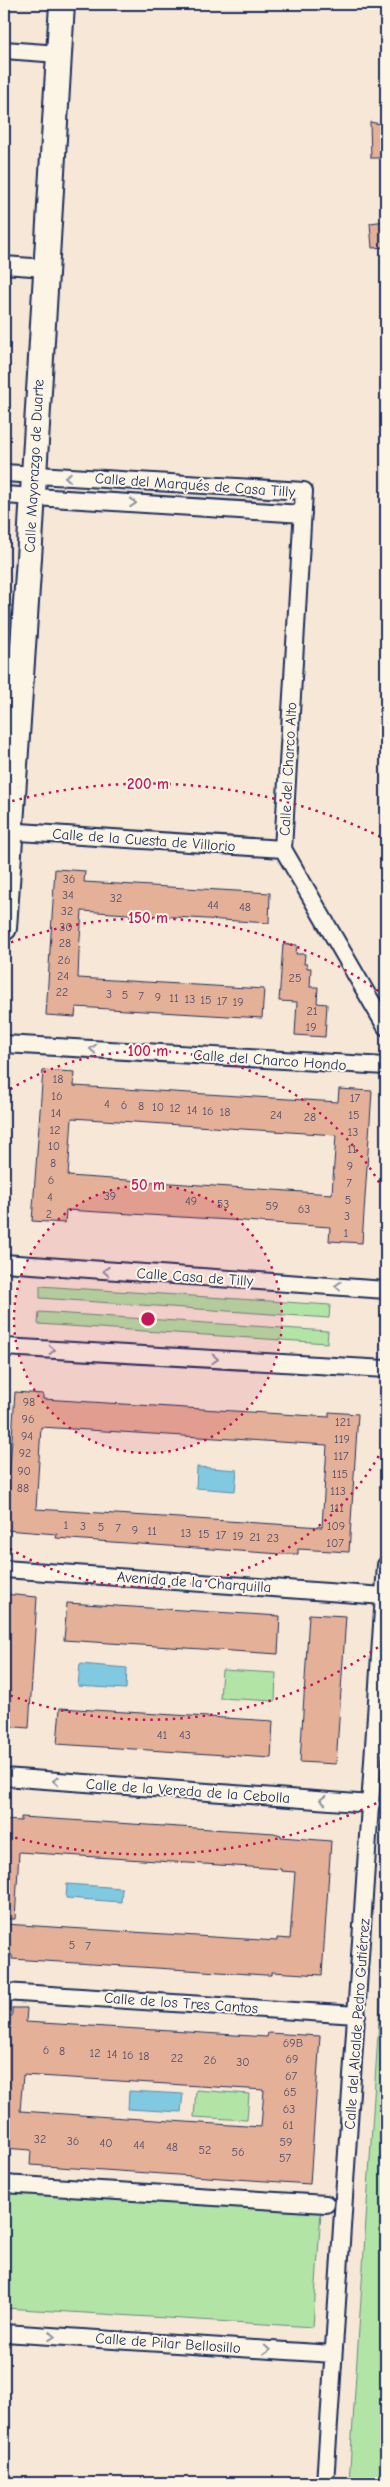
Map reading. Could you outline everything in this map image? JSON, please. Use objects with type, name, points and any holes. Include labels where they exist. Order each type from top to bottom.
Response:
[{"type":"street","name":"Calle Mayorazgo de Duarte","points":[[4,928],[7,831],[33,486],[62,4]]},
{"type":"street","points":[[4,50],[59,54]]},
{"type":"street","points":[[4,265],[46,268]]},
{"type":"street","name":"Calle del Marqués de Casa Tilly","points":[[4,472],[33,486],[303,514],[304,491],[33,486],[4,495]]},
{"type":"street","name":"Calle del Charco Alto","points":[[303,514],[283,849],[386,1027]]},
{"type":"street","name":"Calle de la Cuesta de Villorio","points":[[7,831],[283,849]]},
{"type":"street","name":"Calle del Charco Hondo","points":[[4,1044],[386,1066]]},
{"type":"street","name":"Calle Casa de Tilly","points":[[4,1263],[386,1290]]},
{"type":"street","points":[[4,1347],[386,1369]]},
{"type":"street","name":"Calle del Alcalde Pedro Gutiérrez","points":[[325,2483],[358,2015],[386,1565]]},
{"type":"street","name":"Avenida de la Charquilla","points":[[4,1570],[384,1596]]},
{"type":"street","name":"Calle de la Vereda de la Cebolla","points":[[4,1777],[371,1804]]},
{"type":"street","name":"Calle de los Tres Cantos","points":[[4,1992],[358,2015]]},
{"type":"street","points":[[4,2184],[326,2204]]},
{"type":"street","name":"Calle de Pilar Bellosillo","points":[[4,2332],[333,2354]]},
{"type":"green space","points":[[40,1286],[330,1305],[329,1318],[40,1298]]},
{"type":"green space","points":[[39,1312],[328,1331],[327,1343],[38,1324]]},
{"type":"green space","points":[[222,1670],[276,1673],[275,1701],[220,1698]]},
{"type":"green space","points":[[386,1911],[386,2483],[349,2483]]},
{"type":"green space","points":[[196,2090],[249,2094],[247,2120],[194,2117]]},
{"type":"green space","points":[[4,2177],[322,2197],[313,2327],[4,2308]]},
{"type":"water","points":[[197,1467],[237,1470],[235,1491],[196,1488]]},
{"type":"water","points":[[80,1664],[127,1668],[126,1689],[78,1686]]},
{"type":"water","points":[[67,1884],[122,1888],[121,1902],[66,1898]]},
{"type":"water","points":[[129,2091],[183,2094],[181,2112],[128,2109]]},
{"type":"building","points":[[370,122],[386,125],[386,158],[371,158]]},
{"type":"building","points":[[386,221],[386,247],[372,248],[370,223]]},
{"type":"building","points":[[55,869],[85,871],[84,882],[270,893],[269,923],[82,911],[79,952],[78,978],[264,989],[262,1018],[76,1007],[75,1017],[46,1015]]},
{"type":"building","points":[[283,944],[297,945],[296,954],[305,954],[304,964],[307,964],[307,968],[311,968],[310,987],[318,987],[317,1003],[327,1004],[325,1037],[295,1035],[297,1002],[279,1001]]},
{"type":"building","points":[[43,1070],[75,1072],[74,1086],[338,1102],[339,1089],[372,1091],[362,1243],[329,1241],[330,1227],[230,1220],[66,1210],[65,1223],[32,1221]],"holes":[[[72,1118],[336,1135],[332,1194],[68,1176]]]},
{"type":"building","points":[[15,1392],[43,1394],[43,1399],[329,1417],[329,1412],[358,1414],[349,1552],[298,1549],[298,1554],[281,1554],[56,1538],[57,1534],[6,1530]],"holes":[[[41,1427],[327,1445],[322,1527],[36,1509]]]},
{"type":"building","points":[[4,1594],[37,1597],[29,1728],[4,1726]]},
{"type":"building","points":[[67,1603],[280,1616],[278,1654],[64,1640]]},
{"type":"building","points":[[309,1614],[346,1616],[336,1764],[300,1762]]},
{"type":"building","points":[[60,1708],[273,1721],[271,1758],[57,1744]]},
{"type":"building","points":[[21,1817],[274,1833],[281,1835],[281,1837],[331,1841],[322,1975],[272,1972],[272,1975],[265,1975],[12,1959],[12,1955],[4,1955],[4,1924],[277,1941],[277,1938],[290,1939],[295,1872],[281,1871],[281,1869],[19,1852],[15,1919],[4,1919],[4,1820],[21,1821]]},
{"type":"building","points":[[12,2008],[27,2008],[26,2022],[267,2037],[268,2033],[320,2036],[310,2184],[30,2165],[31,2150],[4,2148],[4,2016],[12,2016]],"holes":[[[23,2075],[264,2090],[261,2127],[20,2111]]]}]
